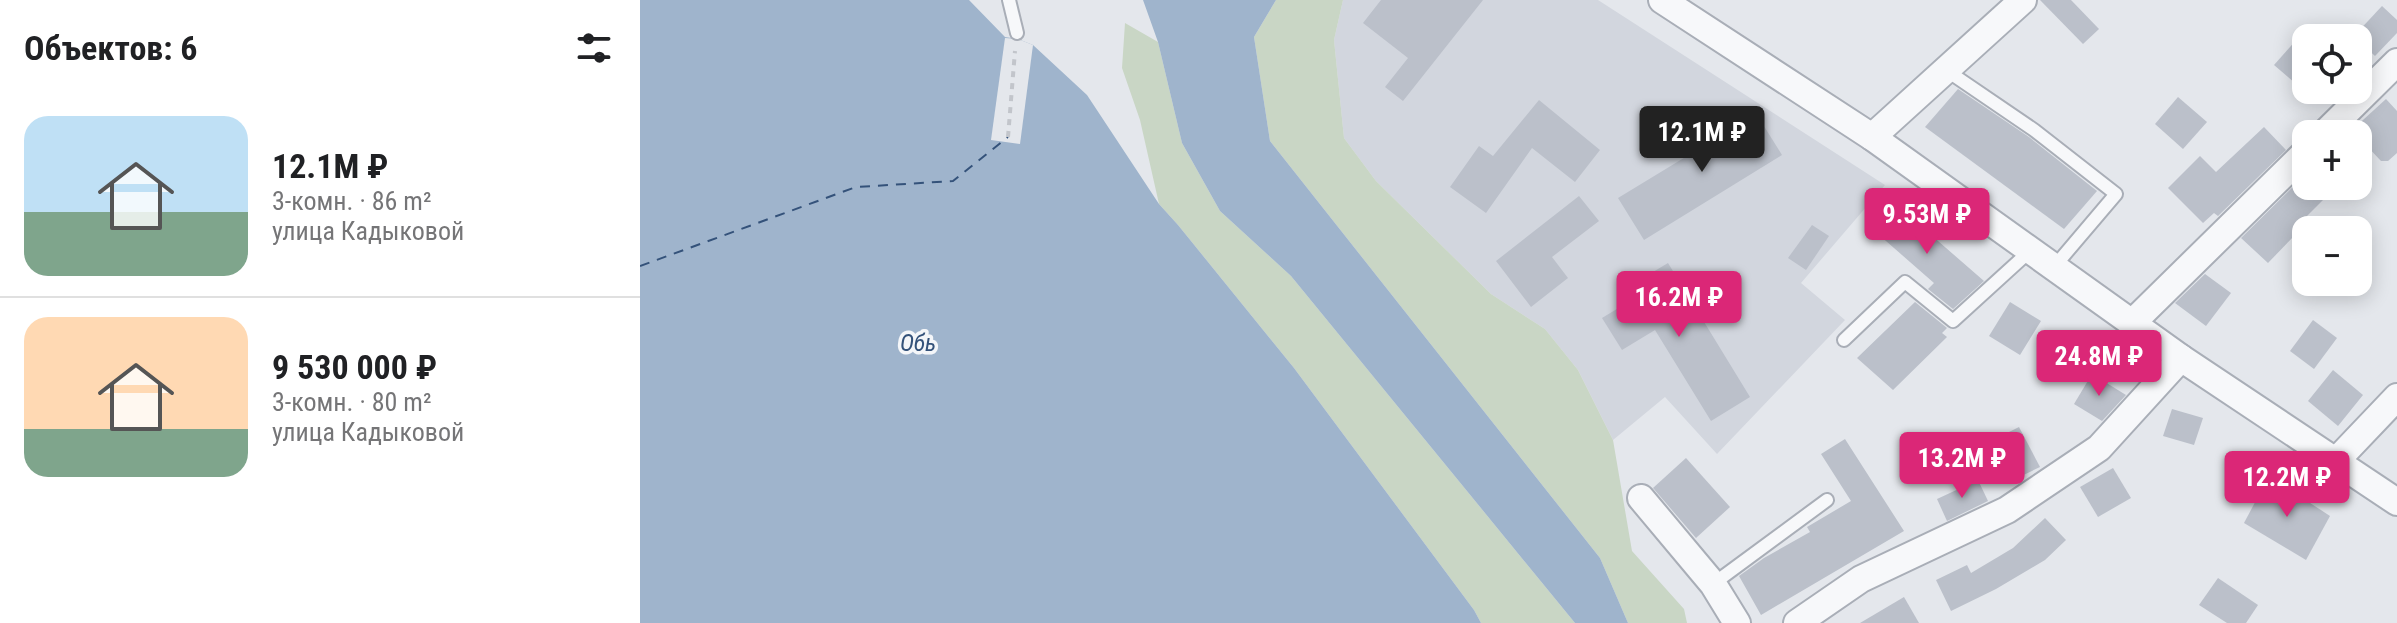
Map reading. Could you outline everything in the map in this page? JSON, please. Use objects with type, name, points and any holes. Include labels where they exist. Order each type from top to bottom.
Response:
[{"type":"street","points":[[1662,0],[1872,137],[2181,358],[2397,502]]},
{"type":"street","points":[[1872,137],[2023,0]]},
{"type":"street","points":[[2338,120],[2397,62]]},
{"type":"street","points":[[2132,323],[2292,166]]},
{"type":"street","points":[[1797,623],[1861,579],[2007,510],[2099,448],[2181,358]]},
{"type":"street","points":[[2336,461],[2397,397]]},
{"type":"street","points":[[1641,498],[1713,584],[1737,623]]},
{"type":"lane","points":[[1009,0],[1017,33]]},
{"type":"lane","points":[[1946,70],[2034,130],[2116,194],[2054,267]]},
{"type":"lane","points":[[1844,340],[1905,282],[1953,321],[2031,250]]},
{"type":"lane","points":[[1713,584],[1827,500]]},
{"type":"path","points":[[1008,137],[1017,33]]},
{"type":"shaded area","points":[[1343,0],[1598,0],[1885,185],[1801,283],[1845,320],[1717,454],[1665,397],[1613,440],[1578,370],[1545,329],[1491,294],[1376,181],[1344,138],[1334,40]]},
{"type":"green space","points":[[1276,0],[1343,0],[1334,40],[1344,138],[1376,181],[1491,294],[1545,329],[1578,370],[1613,440],[1632,551],[1684,609],[1687,623],[1628,623],[1600,558],[1270,141],[1254,37]]},
{"type":"green space","points":[[1125,23],[1158,42],[1182,143],[1220,211],[1291,276],[1575,623],[1481,623],[1294,368],[1159,204],[1140,120],[1122,68]]},
{"type":"water","name":"Обь","points":[[640,0],[969,0],[1005,37],[1033,45],[1087,95],[1159,204],[1294,368],[1481,623],[640,623]]},
{"type":"water","points":[[1143,0],[1276,0],[1254,37],[1270,141],[1600,558],[1628,623],[1575,623],[1291,276],[1220,211],[1182,143],[1158,42]]},
{"type":"pier","points":[[1005,38],[1033,45],[1020,144],[991,140]]},
{"type":"building","points":[[1381,0],[1483,0],[1403,101],[1385,87],[1408,58],[1363,23]]},
{"type":"building","points":[[2040,0],[2071,0],[2099,29],[2083,44]]},
{"type":"building","points":[[2382,6],[2397,20],[2397,33],[2375,56],[2372,53],[2372,24],[2365,24]]},
{"type":"building","points":[[2292,45],[2292,81],[2274,65]]},
{"type":"building","points":[[1958,89],[2029,137],[2097,191],[2064,229],[1925,127]]},
{"type":"building","points":[[2178,97],[2207,122],[2183,149],[2155,124]]},
{"type":"building","points":[[2386,99],[2397,111],[2397,153],[2388,161],[2381,161],[2372,151],[2372,120],[2363,120]]},
{"type":"building","points":[[1539,100],[1600,150],[1575,182],[1532,148],[1486,213],[1450,187],[1479,146],[1493,156]]},
{"type":"building","points":[[1752,107],[1782,155],[1644,240],[1618,198],[1697,150],[1693,143]]},
{"type":"building","points":[[2264,127],[2286,150],[2218,216],[2214,213],[2203,223],[2168,188],[2200,156],[2216,172]]},
{"type":"building","points":[[2292,188],[2292,200],[2323,200],[2307,216],[2292,216],[2292,238],[2268,263],[2241,238]]},
{"type":"building","points":[[1579,196],[1599,221],[1552,257],[1568,278],[1531,307],[1496,261]]},
{"type":"building","points":[[1892,201],[1984,281],[1953,309],[1928,289],[1934,283],[1870,227]]},
{"type":"building","points":[[1812,225],[1829,236],[1806,270],[1788,258]]},
{"type":"building","points":[[1668,263],[1750,397],[1711,421],[1655,330],[1622,350],[1602,318],[1635,298],[1628,287]]},
{"type":"building","points":[[2205,274],[2231,293],[2206,326],[2175,303]]},
{"type":"building","points":[[1915,302],[1947,328],[1942,333],[1947,337],[1893,390],[1857,358]]},
{"type":"building","points":[[2010,302],[2041,321],[2020,355],[1989,336]]},
{"type":"building","points":[[2313,320],[2337,338],[2314,369],[2290,351]]},
{"type":"building","points":[[2333,370],[2363,395],[2338,426],[2308,401]]},
{"type":"building","points":[[2092,374],[2126,395],[2102,421],[2074,404]]},
{"type":"building","points":[[2172,409],[2203,418],[2194,445],[2163,436]]},
{"type":"building","points":[[2019,427],[2040,467],[2009,482],[1989,442]]},
{"type":"building","points":[[1845,439],[1904,531],[1761,615],[1739,576],[1810,532],[1807,527],[1851,501],[1821,454]]},
{"type":"building","points":[[1686,458],[1730,507],[1696,538],[1653,488]]},
{"type":"building","points":[[2113,468],[2131,498],[2098,517],[2080,487]]},
{"type":"building","points":[[2269,476],[2330,516],[2306,560],[2244,523]]},
{"type":"building","points":[[1978,480],[1988,501],[1947,521],[1937,499]]},
{"type":"building","points":[[2045,518],[2066,540],[2045,560],[1951,611],[1936,580],[1967,565],[1971,573],[2013,548]]},
{"type":"building","points":[[2218,578],[2258,605],[2246,623],[2227,623],[2199,605]]},
{"type":"building","points":[[1904,597],[1919,623],[1860,623]]},
{"type":"ferry route","points":[[640,266],[856,187],[953,181],[1008,137]]}]
